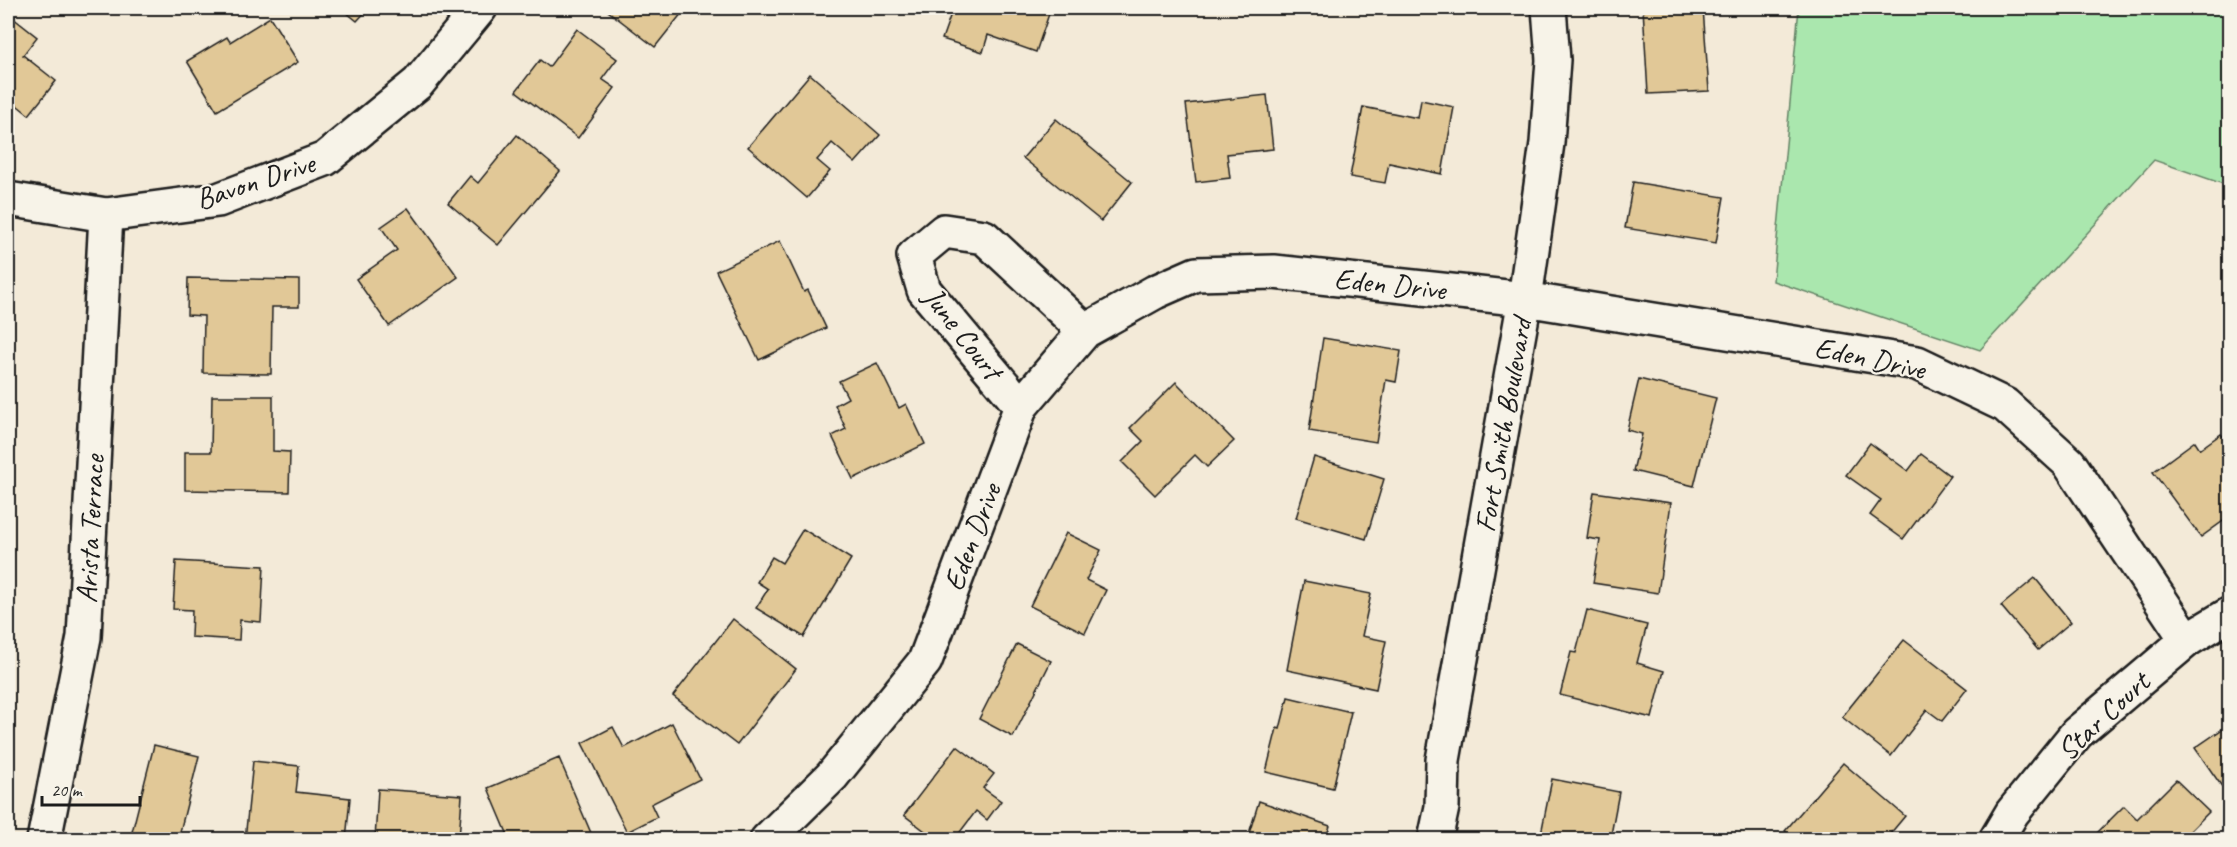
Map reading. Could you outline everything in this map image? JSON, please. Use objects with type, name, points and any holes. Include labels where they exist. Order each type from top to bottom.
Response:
[{"type":"street","name":"Bavon Drive","points":[[8,199],[106,215],[218,200],[324,159],[418,83],[480,8]]},
{"type":"street","name":"Fort Smith Boulevard","points":[[1435,840],[1442,807],[1443,760],[1525,299],[1547,143],[1553,60],[1549,8]]},
{"type":"street","name":"Arista Terrace","points":[[44,840],[84,637],[106,215]]},
{"type":"street","name":"June Court","points":[[1021,406],[924,290],[914,256],[945,231],[984,237],[1085,331]]},
{"type":"street","name":"Eden Drive","points":[[767,840],[832,776],[925,661],[1021,406],[1085,331],[1155,292],[1196,274],[1274,272],[1525,299],[1917,363],[2005,405],[2068,463],[2187,640]]},
{"type":"street","name":"Star Court","points":[[1996,840],[2012,813],[2077,733],[2187,640],[2229,614]]},
{"type":"green space","points":[[1799,8],[2229,8],[2229,186],[2154,160],[1980,350],[1773,281]]},
{"type":"building","points":[[341,8],[369,8],[357,21]]},
{"type":"building","points":[[604,8],[686,8],[655,47]]},
{"type":"building","points":[[953,8],[1051,8],[1036,52],[988,35],[983,52],[942,39]]},
{"type":"building","points":[[1643,8],[1703,8],[1709,91],[1648,94]]},
{"type":"building","points":[[8,14],[37,37],[23,55],[56,81],[29,115],[8,98]]},
{"type":"building","points":[[270,17],[298,62],[217,111],[187,61],[227,37],[230,42]]},
{"type":"building","points":[[577,29],[617,59],[602,79],[615,88],[578,138],[516,91],[540,60],[549,67]]},
{"type":"building","points":[[810,74],[880,135],[855,163],[832,143],[817,160],[830,171],[807,198],[748,147]]},
{"type":"building","points":[[1267,95],[1273,149],[1227,154],[1230,178],[1196,182],[1186,104]]},
{"type":"building","points":[[1421,100],[1454,107],[1442,174],[1389,163],[1385,183],[1350,177],[1363,107],[1418,118]]},
{"type":"building","points":[[1056,119],[1132,182],[1101,221],[1023,158]]},
{"type":"building","points":[[517,135],[560,171],[498,245],[448,203],[470,176],[478,183]]},
{"type":"building","points":[[1633,182],[1724,197],[1716,243],[1625,228]]},
{"type":"building","points":[[408,208],[458,277],[389,326],[356,279],[397,250],[381,227]]},
{"type":"building","points":[[780,241],[804,292],[808,290],[826,328],[759,360],[716,271]]},
{"type":"building","points":[[188,278],[299,280],[299,307],[272,307],[271,374],[203,373],[204,316],[187,315]]},
{"type":"building","points":[[1323,338],[1401,351],[1396,382],[1386,380],[1376,442],[1309,431]]},
{"type":"building","points":[[877,363],[899,408],[906,404],[925,444],[853,479],[832,436],[846,429],[835,405],[848,398],[839,381]]},
{"type":"building","points":[[1639,379],[1716,398],[1694,486],[1633,471],[1642,434],[1627,430]]},
{"type":"building","points":[[1176,382],[1234,441],[1207,467],[1195,455],[1155,495],[1122,462],[1143,441],[1130,428]]},
{"type":"building","points":[[212,396],[273,396],[273,451],[290,452],[289,492],[185,490],[185,452],[211,452]]},
{"type":"building","points":[[2221,434],[2230,446],[2230,516],[2201,537],[2153,472],[2195,441],[2200,449]]},
{"type":"building","points":[[1870,443],[1908,471],[1921,454],[1950,476],[1903,539],[1870,515],[1881,500],[1846,475]]},
{"type":"building","points":[[1314,457],[1384,479],[1366,539],[1296,518]]},
{"type":"building","points":[[1594,492],[1671,503],[1658,593],[1593,583],[1600,540],[1587,538]]},
{"type":"building","points":[[803,529],[851,559],[804,637],[756,608],[768,589],[757,582],[772,557],[782,563]]},
{"type":"building","points":[[1066,533],[1101,550],[1086,580],[1106,590],[1085,633],[1030,606]]},
{"type":"building","points":[[176,561],[264,566],[261,622],[240,620],[239,640],[191,637],[192,610],[173,609]]},
{"type":"building","points":[[2035,578],[2071,622],[2038,650],[2001,606]]},
{"type":"building","points":[[1304,581],[1371,594],[1362,636],[1386,641],[1376,689],[1287,670]]},
{"type":"building","points":[[1587,610],[1647,625],[1637,663],[1664,671],[1652,718],[1560,695],[1571,652],[1576,653]]},
{"type":"building","points":[[733,619],[796,669],[737,745],[673,696]]},
{"type":"building","points":[[1904,640],[1967,689],[1942,721],[1927,710],[1891,756],[1842,717]]},
{"type":"building","points":[[1017,644],[1051,661],[1013,737],[979,719]]},
{"type":"building","points":[[1288,697],[1351,712],[1333,788],[1266,772],[1277,728],[1280,729]]},
{"type":"building","points":[[672,723],[700,779],[651,804],[657,817],[627,832],[582,743],[613,727],[624,748]]},
{"type":"building","points":[[2227,726],[2230,729],[2230,798],[2195,748]]},
{"type":"building","points":[[154,745],[199,756],[178,840],[130,840]]},
{"type":"building","points":[[957,746],[994,774],[983,788],[1001,801],[987,820],[976,811],[954,840],[937,840],[904,815]]},
{"type":"building","points":[[559,758],[594,840],[557,840],[556,837],[549,840],[510,840],[488,788]]},
{"type":"building","points":[[253,761],[299,766],[296,792],[350,798],[346,840],[245,840]]},
{"type":"building","points":[[1843,763],[1905,816],[1885,840],[1878,840],[1874,836],[1872,840],[1795,840],[1785,831]]},
{"type":"building","points":[[1552,779],[1619,792],[1610,840],[1530,840],[1532,833],[1541,834]]},
{"type":"building","points":[[2176,780],[2209,812],[2184,837],[2186,840],[2104,840],[2097,833],[2124,806],[2137,819]]},
{"type":"building","points":[[378,789],[462,795],[459,840],[375,840]]},
{"type":"building","points":[[1259,801],[1330,826],[1325,840],[1247,840]]}]
